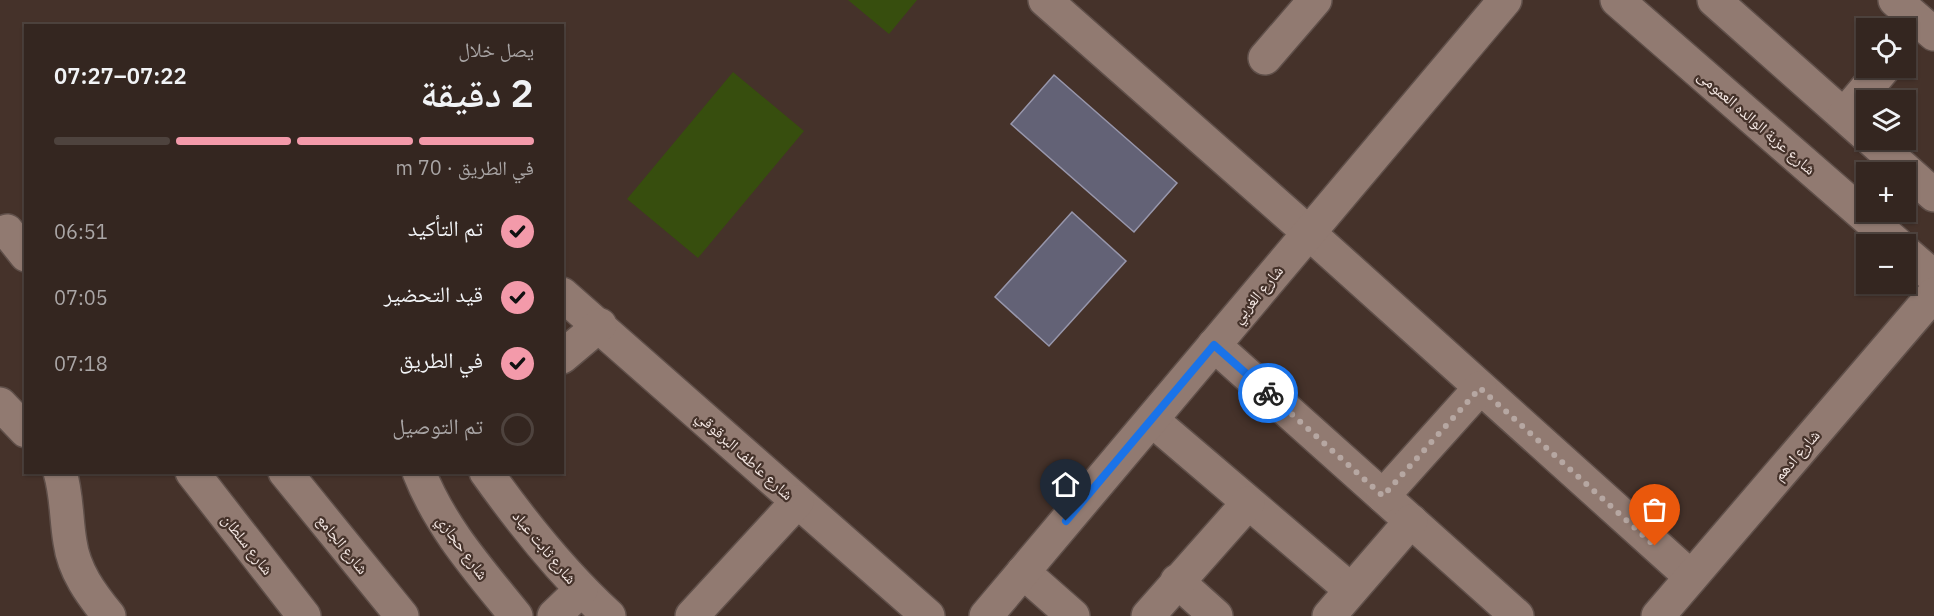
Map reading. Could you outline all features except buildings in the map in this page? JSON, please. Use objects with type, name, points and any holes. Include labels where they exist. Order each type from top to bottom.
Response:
[{"type":"street","points":[[1045,0],[1309,233],[1690,577]]},
{"type":"street","points":[[1265,58],[1315,0]]},
{"type":"street","name":"شارع الغربي","points":[[986,616],[1505,0]]},
{"type":"street","name":"شارع عزبة الوالده العمومى","points":[[1617,0],[1886,234]]},
{"type":"street","points":[[1714,0],[1855,125],[1879,78]]},
{"type":"street","points":[[1895,0],[1924,28]]},
{"type":"street","points":[[1883,150],[1934,195]]},
{"type":"street","points":[[1916,261],[1934,277]]},
{"type":"street","name":"شارع ادهم","points":[[1658,616],[1934,294]]},
{"type":"street","name":"شارع عاطف البرقوقي","points":[[564,296],[928,616]]},
{"type":"street","points":[[564,355],[600,325]]},
{"type":"street","points":[[1214,345],[1411,520],[1500,610]]},
{"type":"street","points":[[1383,496],[1480,388]]},
{"type":"street","points":[[0,404],[24,429]]},
{"type":"street","points":[[1152,420],[1351,590]]},
{"type":"street","points":[[61,474],[65,491],[70,543],[76,567],[90,593],[109,616]]},
{"type":"street","name":"شارع سلطان","points":[[194,474],[304,616]]},
{"type":"street","name":"شارع الجامع","points":[[287,474],[402,616]]},
{"type":"street","name":"شارع حجازي","points":[[420,474],[428,494],[456,543],[516,616]]},
{"type":"street","name":"شارع ثابت عياد","points":[[488,474],[541,544],[581,590],[609,616]]},
{"type":"street","points":[[696,615],[797,502]]},
{"type":"street","points":[[1148,616],[1248,503]]},
{"type":"street","points":[[1329,616],[1411,520]]},
{"type":"street","points":[[1023,572],[1073,616]]},
{"type":"street","points":[[1177,581],[1216,616]]},
{"type":"street","points":[[554,616],[581,590]]},
{"type":"green space","points":[[848,0],[917,0],[889,34]]},
{"type":"green space","points":[[733,72],[804,131],[698,258],[627,199]]},
{"type":"way so far","points":[[1268,393],[1383,496],[1480,388],[1655,546]]},
{"type":"route","points":[[1066,521],[1214,345],[1268,393]]}]
